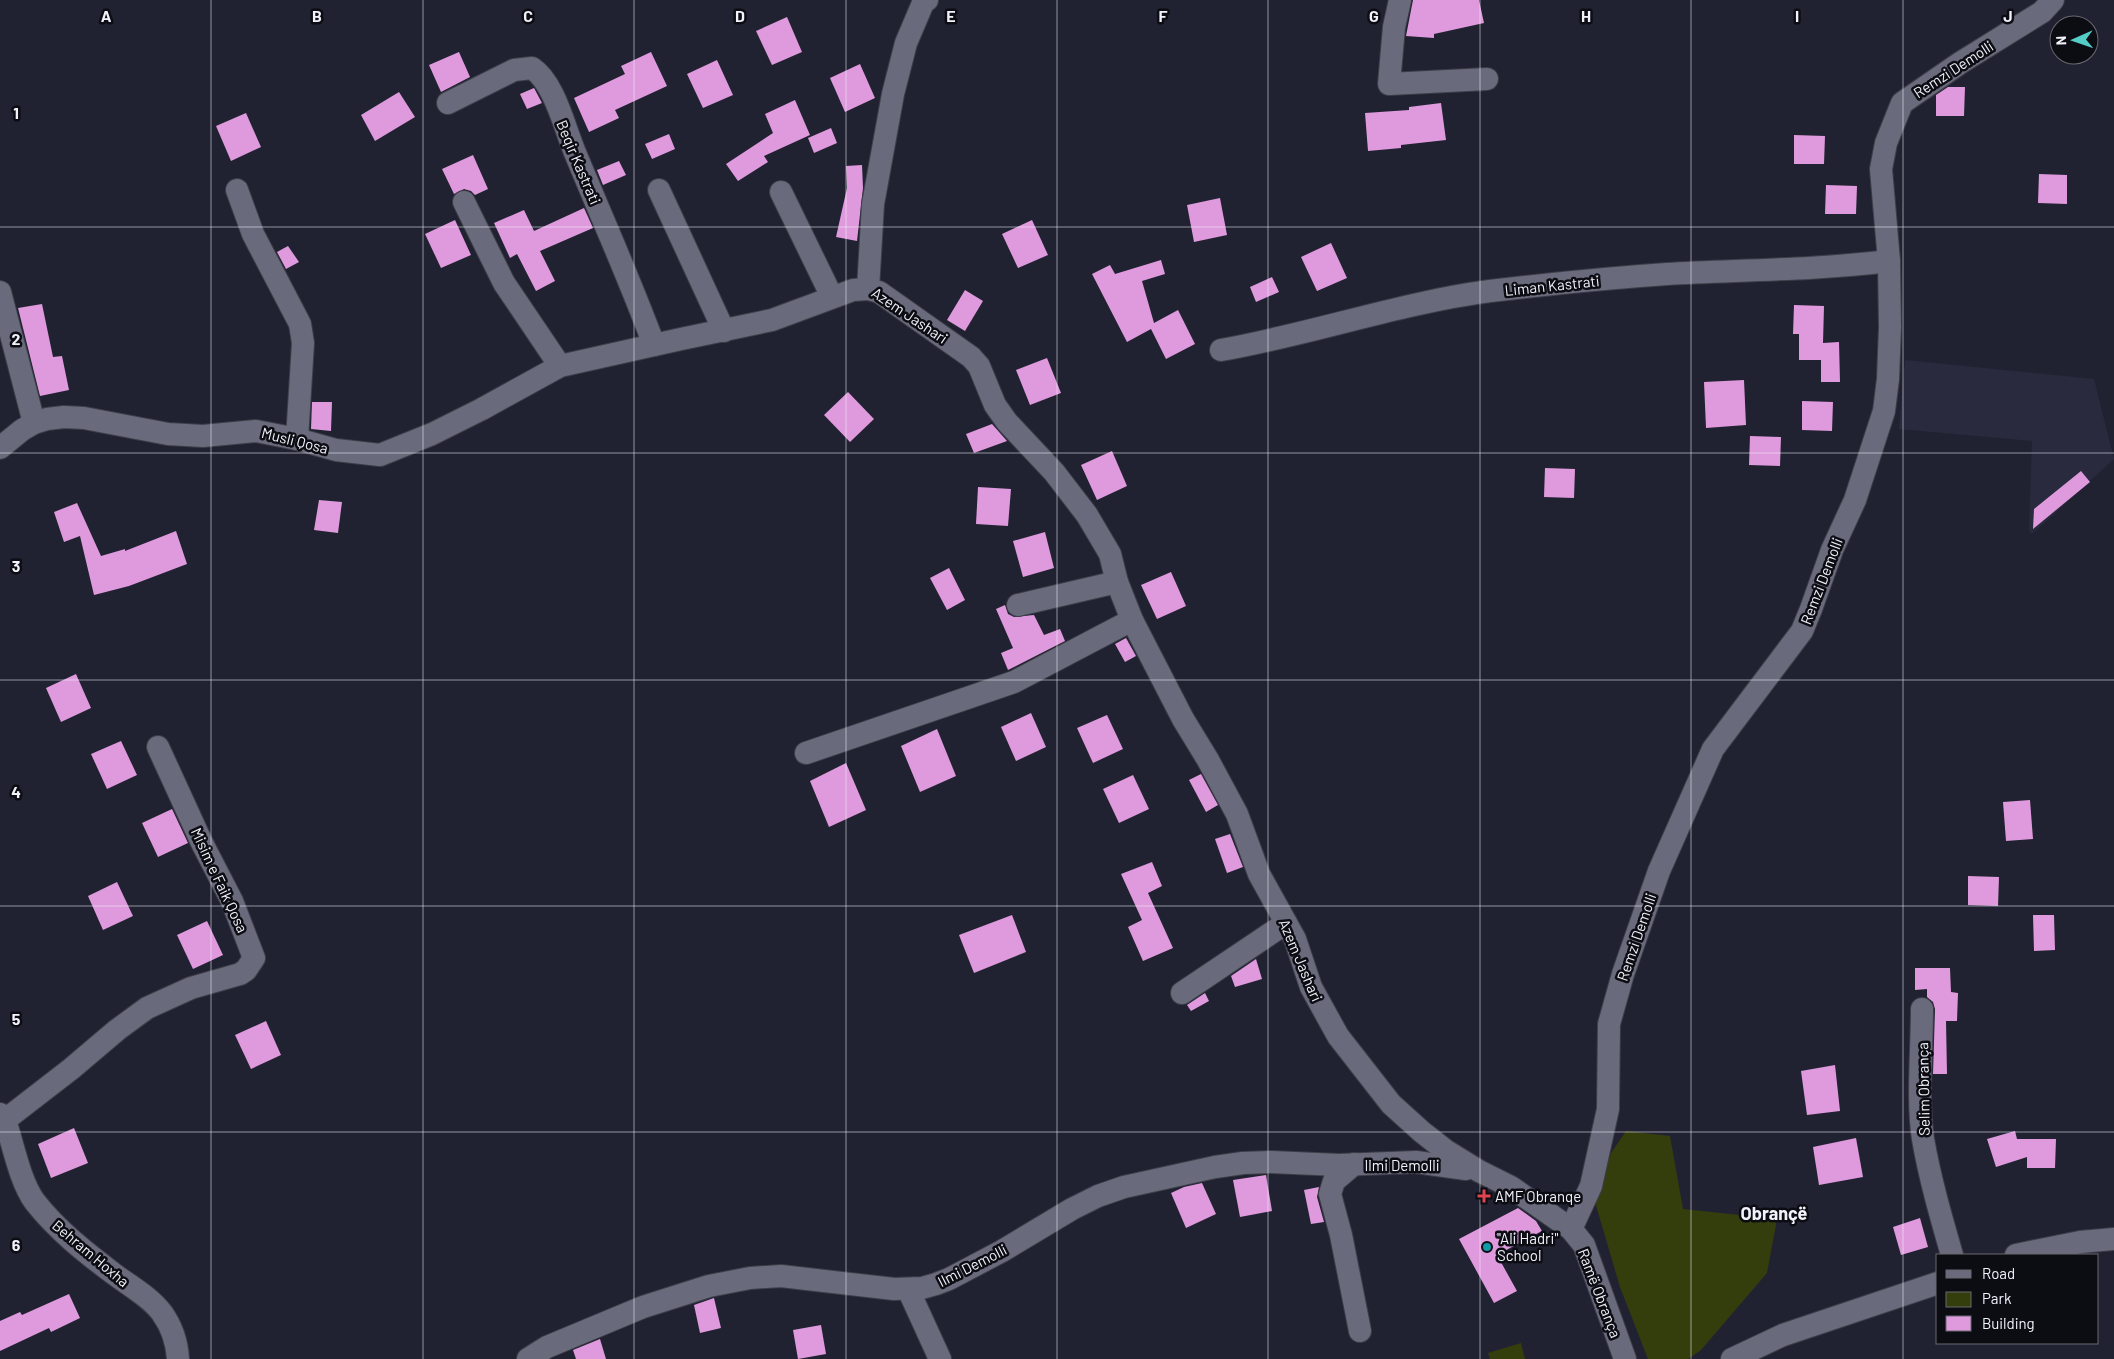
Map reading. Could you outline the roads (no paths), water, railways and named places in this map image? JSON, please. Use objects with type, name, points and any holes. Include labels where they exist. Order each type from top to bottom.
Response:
[{"type":"street","name":"Azem Jashari","points":[[927,0],[923,3],[906,43],[893,94],[873,204],[868,288],[890,297],[971,357],[979,366],[995,405],[1007,422],[1054,472],[1087,515],[1110,554],[1117,582],[1132,620],[1183,719],[1237,814],[1259,874],[1295,939],[1311,987],[1323,1012],[1338,1036],[1391,1104],[1422,1132],[1445,1150],[1511,1187],[1571,1229]]},
{"type":"street","points":[[1400,0],[1394,27],[1389,84],[1487,79]]},
{"type":"street","name":"Remzi Demolli","points":[[1571,1229],[1590,1186],[1608,1109],[1609,1024],[1622,974],[1659,871],[1713,749],[1802,631],[1832,550],[1855,500],[1884,411],[1888,379],[1890,327],[1889,261],[1881,169],[1882,154],[1889,134],[1902,103],[1960,63],[2034,17],[2053,0]]},
{"type":"street","name":"Beqir Kastrati","points":[[448,102],[514,70],[532,68],[539,72],[549,88],[611,234],[654,345]]},
{"type":"street","points":[[237,190],[253,234],[300,324],[303,343],[297,439]]},
{"type":"street","points":[[659,190],[724,331]]},
{"type":"street","points":[[781,192],[832,297]]},
{"type":"street","points":[[464,202],[504,283],[569,364],[772,320],[853,290],[868,288]]},
{"type":"street","name":"Liman Kastrati","points":[[1221,350],[1268,342],[1444,299],[1488,292],[1612,278],[1808,269],[1889,261]]},
{"type":"street","points":[[0,292],[34,423]]},
{"type":"street","name":"Musli Qosa","points":[[0,448],[34,423],[64,417],[84,418],[168,434],[203,436],[256,431],[297,439],[336,450],[380,455],[432,434],[569,364]]},
{"type":"street","points":[[1018,605],[1117,582]]},
{"type":"street","points":[[806,753],[1014,682],[1132,620]]},
{"type":"street","name":"Misim e Faik Qosa","points":[[3,1117],[71,1069],[117,1030],[147,1008],[191,988],[240,974],[246,970],[254,958],[232,901],[202,843],[158,746]]},
{"type":"street","points":[[1182,993],[1286,923]]},
{"type":"street","name":"Selim Obrança","points":[[1922,1009],[1921,1116],[1923,1139],[1940,1214],[1952,1254]]},
{"type":"street","name":"Behram Hoxha","points":[[3,1117],[27,1189],[34,1201],[63,1232],[161,1311],[174,1336],[178,1359]]},
{"type":"street","name":"Ilmi Demolli","points":[[528,1359],[547,1347],[643,1307],[709,1286],[781,1276],[908,1289],[922,1288],[949,1279],[1098,1196],[1124,1187],[1243,1163],[1354,1164],[1416,1162],[1480,1171]]},
{"type":"street","name":"Ilmi Demolli","points":[[1354,1164],[1334,1180],[1330,1194],[1341,1235],[1360,1332]]},
{"type":"street","name":"Ramë Obrança","points":[[1571,1229],[1584,1246],[1625,1359]]},
{"type":"street","points":[[2021,1254],[2080,1242],[2114,1238]]},
{"type":"street","points":[[1732,1359],[1783,1335],[1936,1284]]},
{"type":"street","points":[[908,1289],[940,1359]]},
{"type":"place","name":"AMF Obranqe","points":[[1484,1196]]},
{"type":"place","name":"\"Ali Hadri\" School","points":[[1487,1247]]},
{"type":"district","name":"Obrançë","points":[[1774,1213]]}]
